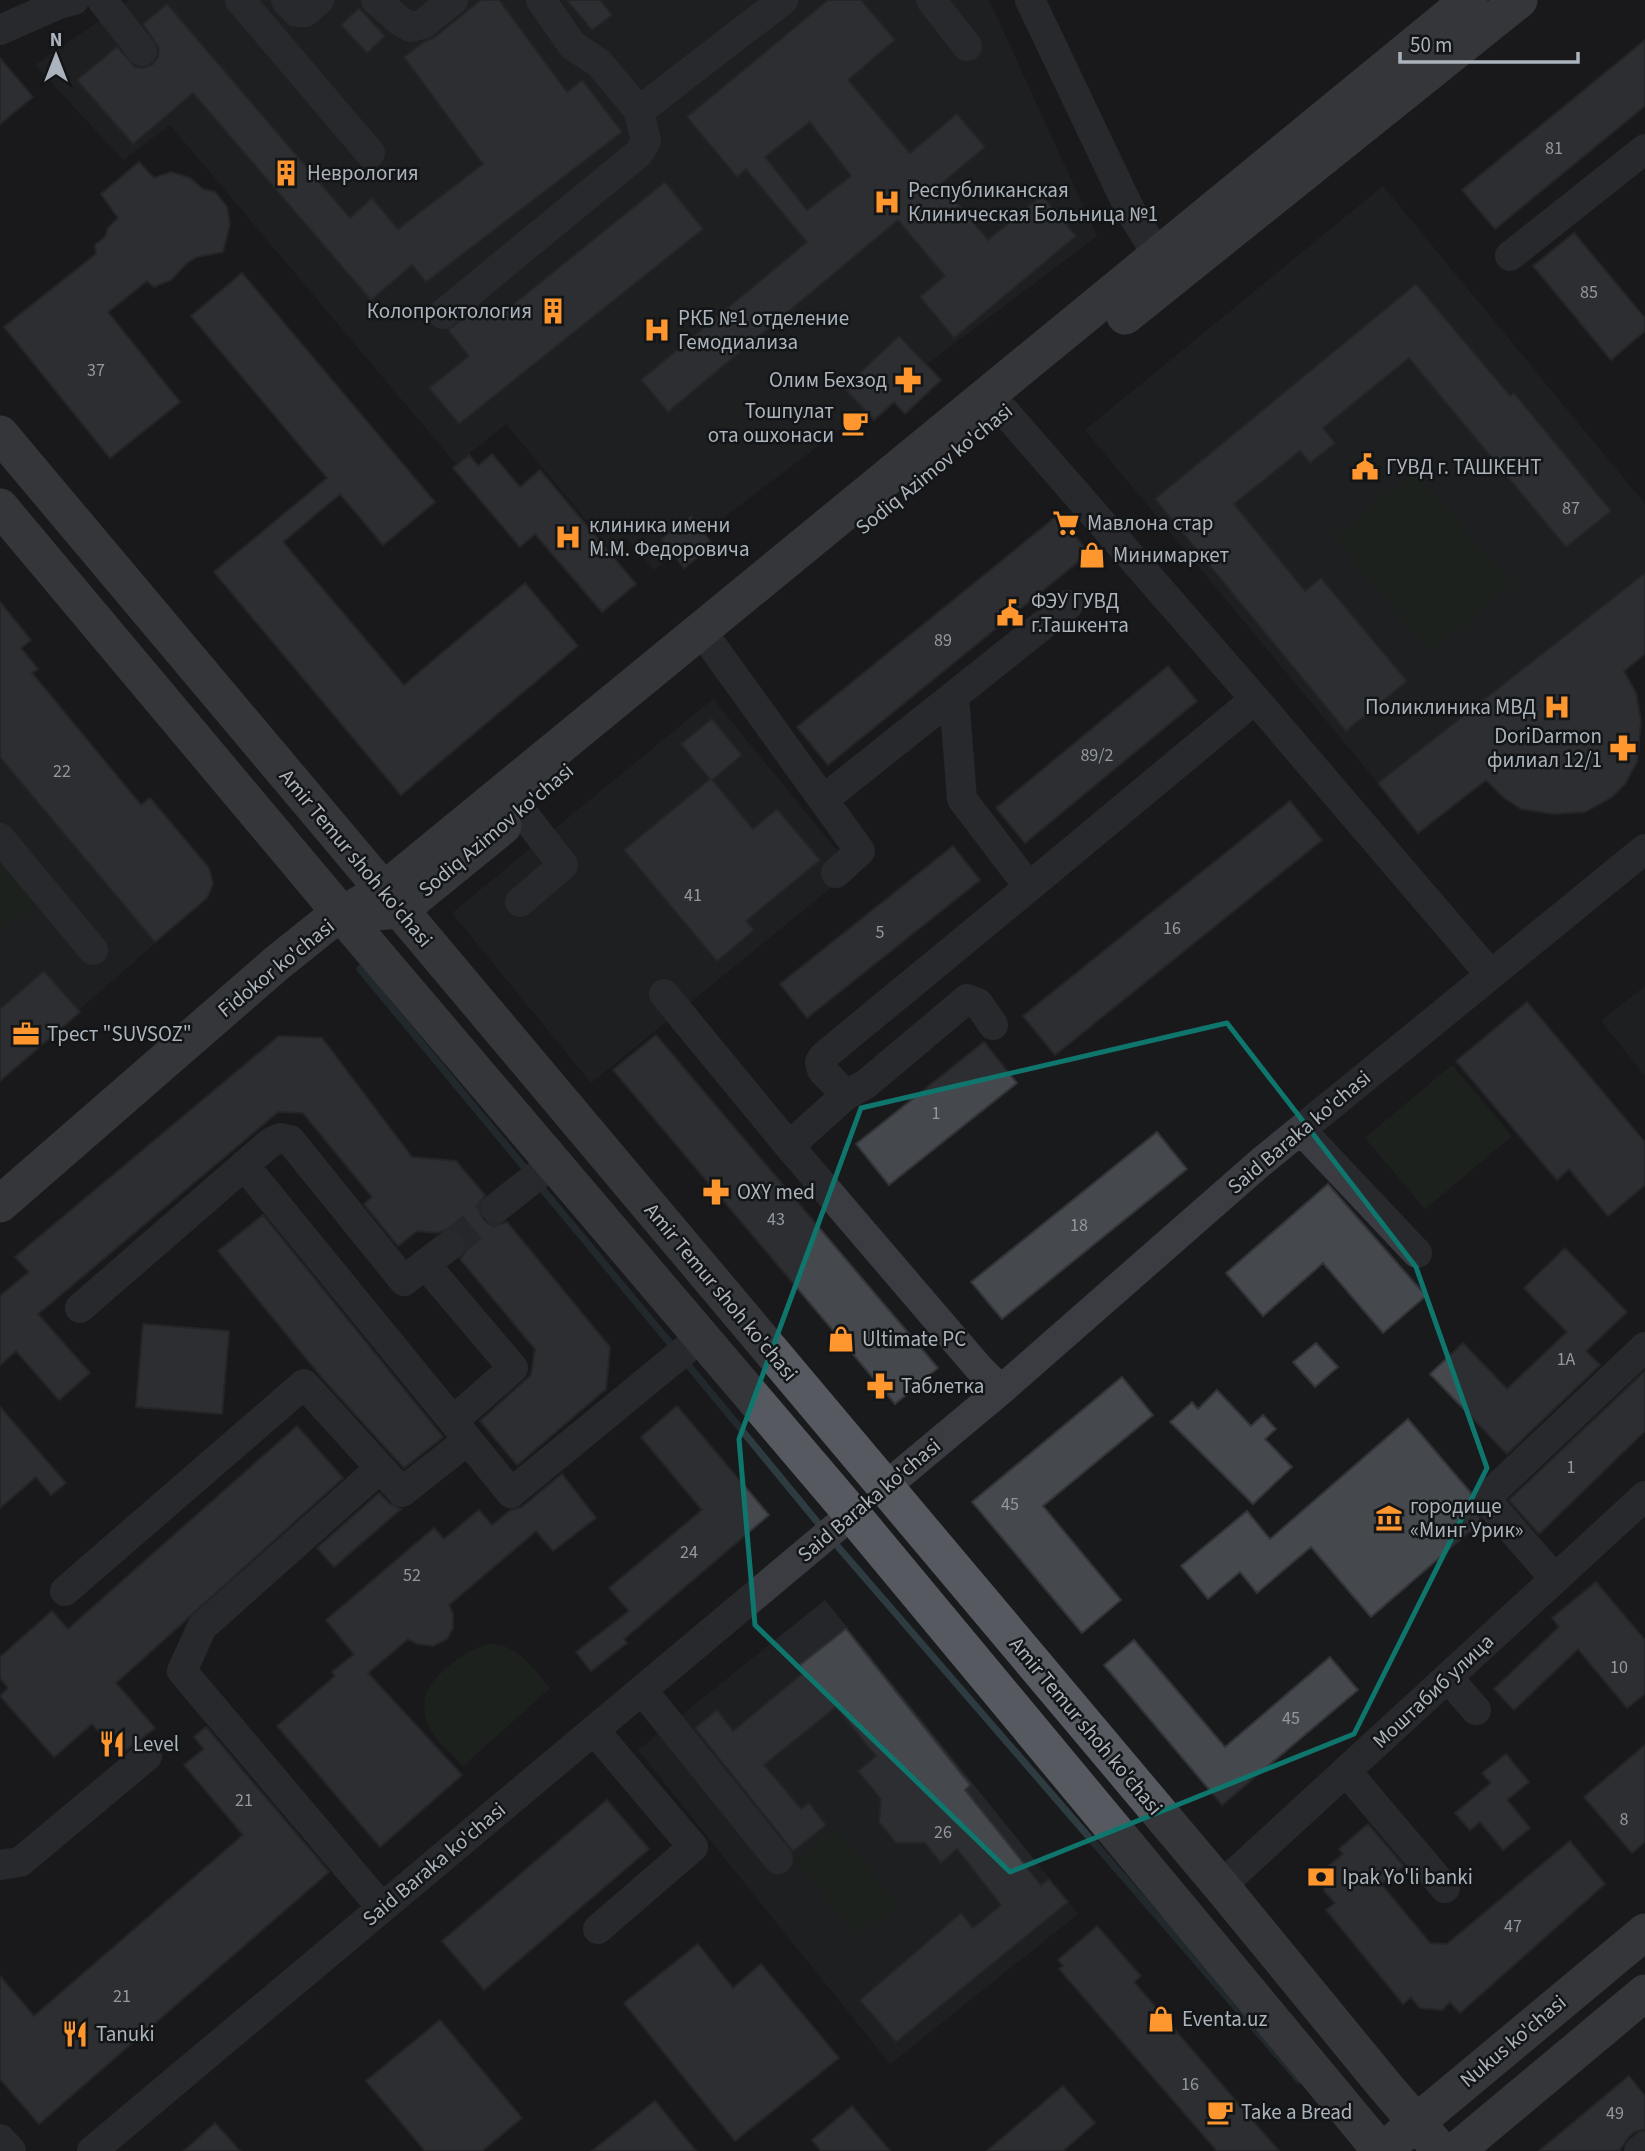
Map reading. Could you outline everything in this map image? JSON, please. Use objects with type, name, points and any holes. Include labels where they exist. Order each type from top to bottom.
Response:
[{"type":"main road","name":"Sodiq Azimov ko'chasi","points":[[1167,265],[1469,0]]},
{"type":"main road","name":"Sodiq Azimov ko'chasi","points":[[391,900],[1167,265],[1519,0]]},
{"type":"main road","name":"Sodiq Azimov ko'chasi","points":[[391,900],[521,811],[997,403]]},
{"type":"main road","name":"Amir Temur shoh ko'chasi","points":[[0,434],[1441,2151]]},
{"type":"main road","name":"Amir Temur shoh ko'chasi","points":[[0,507],[335,906],[540,1173],[686,1349],[852,1514],[1381,2151]]},
{"type":"main road","name":"Fidokor ko'chasi","points":[[0,1170],[335,906],[391,900]]},
{"type":"main road","name":"Fidokor ko'chasi","points":[[0,1204],[277,963],[327,923],[335,906]]},
{"type":"main road","name":"Said Baraka ko'chasi","points":[[852,1514],[885,1487]]},
{"type":"main road","points":[[1184,1916],[1221,1886]]},
{"type":"main road","name":"Nukus ko'chasi","points":[[1381,2151],[1645,1932]]},
{"type":"main road","points":[[1456,2151],[1645,1993]]},
{"type":"street","points":[[0,30],[74,0]]},
{"type":"street","points":[[102,0],[142,51]]},
{"type":"street","points":[[240,0],[370,153]]},
{"type":"street","points":[[286,0],[297,12],[305,12],[319,0]]},
{"type":"street","points":[[376,0],[411,27],[423,24],[453,0]]},
{"type":"street","points":[[443,314],[639,153],[646,141],[639,111],[599,63],[572,45],[541,0]]},
{"type":"street","points":[[639,111],[783,0]]},
{"type":"street","points":[[931,0],[967,46]]},
{"type":"street","points":[[1030,0],[1130,210],[1167,265]]},
{"type":"street","points":[[1510,256],[1645,149]]},
{"type":"street","points":[[997,403],[1490,974]]},
{"type":"street","points":[[822,800],[1068,605]]},
{"type":"street","points":[[713,647],[860,851],[836,873]]},
{"type":"street","points":[[954,696],[962,799],[1029,887]]},
{"type":"street","points":[[846,1095],[822,1070],[820,1062],[824,1056],[1255,699]]},
{"type":"street","points":[[520,902],[563,865],[521,811]]},
{"type":"street","points":[[0,838],[93,950]]},
{"type":"street","name":"Said Baraka ko'chasi","points":[[885,1487],[1301,1130],[1645,849]]},
{"type":"street","points":[[664,994],[789,1146],[978,1367],[1001,1390]]},
{"type":"street","points":[[789,1146],[846,1095],[866,1084],[967,999],[978,1003],[993,1025]]},
{"type":"street","points":[[1301,1130],[1417,1253]]},
{"type":"street","points":[[80,1308],[244,1165],[280,1138],[290,1140],[404,1281],[449,1246]]},
{"type":"street","points":[[244,1165],[511,1493],[686,1349]]},
{"type":"street","points":[[496,1209],[540,1173]]},
{"type":"street","points":[[65,1591],[304,1384],[402,1492],[513,1368],[425,1264]]},
{"type":"street","points":[[1555,1579],[1489,1503],[1488,1496],[1645,1347]]},
{"type":"street","points":[[369,1479],[202,1627],[182,1671],[382,1908]]},
{"type":"street","name":"Моштабиб улица","points":[[1221,1886],[1645,1496]]},
{"type":"street","name":"Said Baraka ko'chasi","points":[[92,2151],[852,1514]]},
{"type":"street","points":[[1448,1678],[1476,1710]]},
{"type":"street","points":[[642,1690],[778,1859]]},
{"type":"street","points":[[594,1730],[693,1847],[598,1929]]},
{"type":"street","points":[[0,1865],[20,1862],[147,1756]]},
{"type":"street","points":[[1346,1771],[1445,1888]]},
{"type":"street","points":[[0,2139],[11,2151]]},
{"type":"street","points":[[1639,2151],[1645,2146]]},
{"type":"highlighted area","points":[[1227,1023],[1416,1267],[1487,1468],[1354,1734],[1010,1872],[755,1625],[739,1439],[861,1108]]},
{"type":"shaded area","name":"РКБ №1 отделение Гемодиализа","points":[[130,0],[989,0],[1097,236],[654,570],[626,538],[611,550],[506,424],[456,464],[170,125],[123,160],[35,65]]},
{"type":"shaded area","name":"ГУВД г. ТАШКЕНТ","points":[[1383,186],[1645,504],[1645,573],[1378,783],[1085,430]]},
{"type":"shaded area","points":[[1415,470],[1512,585],[1430,653],[1333,537]]},
{"type":"shaded area","points":[[0,602],[31,640],[21,648],[38,669],[32,674],[117,825],[150,798],[209,868],[213,884],[207,898],[0,1079]]},
{"type":"shaded area","points":[[713,699],[853,870],[591,1083],[452,913]]},
{"type":"shaded area","points":[[0,858],[37,902],[0,933]]},
{"type":"shaded area","points":[[1645,986],[1645,1076],[1601,1021]]},
{"type":"shaded area","points":[[1452,1065],[1512,1136],[1425,1209],[1365,1138]]},
{"type":"shaded area","points":[[825,1600],[1078,1914],[890,2064],[638,1750]]},
{"type":"shaded area","points":[[489,1644],[508,1648],[516,1653],[550,1688],[463,1766],[431,1731],[424,1705],[425,1698],[434,1681],[451,1664],[471,1651]]},
{"type":"shaded area","points":[[837,1828],[899,1905],[858,1938],[796,1862]]},
{"type":"building","points":[[481,0],[499,0],[567,92],[582,80],[622,132],[426,282],[412,265],[371,300],[193,93],[133,144],[77,80],[117,47],[135,67],[144,68],[153,64],[158,57],[159,48],[143,24],[167,4],[350,218],[372,198],[398,229],[483,164],[404,57],[434,38]]},
{"type":"building","points":[[567,0],[600,0],[612,15],[592,30]]},
{"type":"building","name":"Республиканская Клиническая Больница №1","points":[[828,0],[861,0],[895,40],[848,80],[910,153],[957,114],[985,147],[941,184],[988,240],[1042,195],[1076,236],[954,338],[920,297],[945,276],[898,220],[668,412],[641,380],[807,242],[746,169],[737,177],[687,117]],"holes":[[[810,122],[851,176],[807,210],[765,157]]]},
{"type":"building","points":[[359,8],[385,36],[367,53],[341,25]]},
{"type":"building","points":[[1645,40],[1645,106],[1495,229],[1462,190]]},
{"type":"building","points":[[0,58],[33,97],[0,124]]},
{"type":"building","points":[[139,162],[154,178],[171,172],[190,178],[203,189],[215,192],[227,207],[230,224],[223,252],[197,257],[187,263],[171,280],[154,287],[147,281],[108,312],[180,402],[110,458],[4,327],[96,254],[95,245],[105,237],[108,228],[118,218],[101,194]]},
{"type":"building","name":"Колопроктология","points":[[665,182],[703,229],[459,424],[429,388],[469,356],[448,330],[482,305],[494,320]]},
{"type":"building","points":[[1574,233],[1645,318],[1645,331],[1611,360],[1533,266]]},
{"type":"building","name":"клиника имени М.М. Федоровича","points":[[242,273],[435,502],[383,545],[340,494],[283,542],[404,685],[525,583],[578,646],[401,795],[214,572],[327,478],[191,316]]},
{"type":"building","points":[[1416,284],[1510,396],[1514,393],[1611,511],[1566,547],[1409,358],[1323,428],[1335,443],[1310,463],[1300,451],[1234,504],[1305,591],[1321,578],[1407,681],[1346,731],[1155,499]]},
{"type":"building","points":[[899,336],[941,380],[905,414],[894,402],[874,420],[844,388]]},
{"type":"building","points":[[492,454],[520,487],[540,470],[636,584],[602,612],[535,534],[520,547],[453,468],[469,455],[478,466]]},
{"type":"building","points":[[1058,515],[1089,553],[828,765],[797,727]]},
{"type":"building","points":[[691,516],[713,545],[684,568],[661,539]]},
{"type":"building","name":"Поликлиника МВД","points":[[1645,573],[1645,654],[1624,671],[1636,693],[1641,720],[1637,762],[1625,784],[1612,797],[1585,812],[1553,814],[1521,809],[1503,797],[1486,780],[1418,833],[1378,783]]},
{"type":"building","points":[[0,602],[31,640],[21,648],[38,669],[32,673],[141,805],[150,798],[209,868],[213,884],[207,898],[155,942],[0,757]]},
{"type":"building","points":[[1168,666],[1197,701],[1025,843],[996,808]]},
{"type":"building","points":[[712,719],[742,755],[712,780],[753,829],[777,809],[820,860],[746,921],[754,930],[717,961],[624,850],[710,779],[681,744]]},
{"type":"building","points":[[1290,801],[1322,840],[1055,1055],[1023,1016]]},
{"type":"building","points":[[953,846],[980,880],[807,1018],[780,984]]},
{"type":"building","name":"Трест \"SUVSOZ\"","points":[[44,971],[80,1012],[0,1081],[0,1009]]},
{"type":"building","points":[[1527,1002],[1645,1142],[1645,1185],[1608,1216],[1569,1169],[1557,1180],[1456,1061]]},
{"type":"building","points":[[656,1035],[938,1368],[895,1404],[613,1070]]},
{"type":"building","points":[[279,1036],[322,1038],[412,1157],[456,1161],[485,1195],[479,1210],[483,1219],[489,1224],[507,1222],[610,1347],[606,1389],[517,1465],[480,1421],[531,1375],[535,1349],[460,1259],[465,1253],[466,1245],[463,1235],[448,1229],[437,1233],[417,1231],[398,1246],[364,1204],[372,1197],[303,1113],[278,1112],[38,1314],[90,1373],[59,1400],[16,1351],[0,1365],[0,1296],[29,1272],[15,1257]]},
{"type":"building","points":[[984,1042],[1017,1083],[889,1185],[856,1144]]},
{"type":"building","points":[[1157,1132],[1187,1169],[1002,1319],[971,1282]]},
{"type":"building","points":[[1328,1184],[1426,1296],[1383,1333],[1323,1263],[1263,1316],[1226,1273]]},
{"type":"building","points":[[263,1215],[443,1437],[404,1468],[324,1380],[218,1251]]},
{"type":"building","points":[[1565,1248],[1627,1312],[1586,1351],[1600,1365],[1507,1454],[1430,1374],[1463,1343],[1507,1389],[1567,1332],[1524,1288]]},
{"type":"building","points":[[143,1324],[229,1331],[222,1414],[136,1407]]},
{"type":"building","points":[[1316,1343],[1338,1367],[1315,1387],[1293,1362]]},
{"type":"building","points":[[1645,1371],[1645,1431],[1539,1534],[1509,1500]]},
{"type":"building","points":[[1122,1377],[1153,1415],[1043,1506],[1121,1600],[1082,1633],[972,1502]]},
{"type":"building","points":[[1217,1390],[1251,1426],[1263,1415],[1276,1429],[1265,1439],[1292,1467],[1253,1504],[1170,1422],[1192,1402],[1198,1409]]},
{"type":"building","points":[[677,1406],[769,1515],[624,1639],[627,1643],[591,1671],[576,1652],[629,1611],[609,1588],[702,1510],[641,1437]]},
{"type":"building","points":[[0,1407],[66,1483],[51,1495],[36,1477],[0,1508]]},
{"type":"building","name":"городище «Минг Урик»","points":[[1408,1419],[1471,1493],[1472,1506],[1482,1521],[1371,1617],[1311,1547],[1257,1593],[1240,1572],[1208,1599],[1181,1566],[1247,1511],[1270,1539]]},
{"type":"building","points":[[297,1426],[343,1478],[116,1683],[155,1728],[120,1755],[92,1724],[54,1757],[0,1696],[8,1688],[0,1678],[0,1657],[52,1611],[68,1629]]},
{"type":"building","points":[[562,1474],[596,1518],[553,1551],[536,1531],[449,1605],[453,1614],[453,1628],[447,1639],[433,1646],[417,1644],[408,1639],[368,1673],[462,1775],[380,1847],[277,1726],[335,1676],[332,1672],[354,1654],[326,1620],[434,1528],[444,1539],[479,1510],[492,1525],[511,1510],[522,1507]]},
{"type":"building","points":[[379,1493],[390,1504],[401,1509],[334,1567],[317,1548]]},
{"type":"building","points":[[1596,1582],[1645,1640],[1645,1694],[1627,1708],[1578,1649],[1514,1710],[1494,1689],[1559,1627],[1552,1618]]},
{"type":"building","points":[[846,1629],[970,1785],[965,1790],[1041,1885],[1049,1879],[1068,1902],[896,2042],[860,2000],[961,1913],[973,1928],[1001,1905],[957,1849],[941,1863],[925,1843],[896,1843],[879,1822],[881,1799],[858,1771],[876,1756],[836,1707],[764,1765],[801,1809],[809,1803],[826,1825],[793,1851],[695,1728],[717,1710],[733,1731],[804,1672],[800,1665]]},
{"type":"building","points":[[1134,1640],[1225,1747],[1330,1657],[1358,1690],[1222,1805],[1104,1665]]},
{"type":"building","points":[[206,1727],[329,1872],[39,2124],[0,2079],[0,1976],[34,2016],[243,1835],[184,1765],[204,1749],[194,1737]]},
{"type":"building","points":[[1645,1745],[1645,1842],[1632,1853],[1584,1797]]},
{"type":"building","points":[[1506,1754],[1529,1782],[1507,1800],[1530,1828],[1503,1850],[1480,1822],[1470,1830],[1455,1813],[1491,1783],[1482,1773]]},
{"type":"building","points":[[607,1800],[649,1849],[484,1990],[442,1941]]},
{"type":"building","points":[[1368,1824],[1404,1866],[1381,1884],[1430,1943],[1447,1944],[1570,1841],[1605,1884],[1460,2013],[1450,2002],[1442,2010],[1420,2008],[1411,1997],[1403,2004],[1326,1910],[1335,1903],[1324,1891],[1325,1869],[1343,1854],[1339,1849]]},
{"type":"building","points":[[1097,1926],[1141,1976],[1134,1982],[1279,2151],[1217,2151],[1059,1969],[1063,1966],[1058,1960]]},
{"type":"building","points":[[698,1944],[733,1988],[761,1964],[839,2058],[735,2141],[624,2003]]},
{"type":"building","points":[[440,2020],[522,2118],[482,2151],[425,2151],[366,2081]]},
{"type":"building","points":[[1629,2076],[1645,2096],[1645,2129],[1634,2132],[1619,2151],[1539,2151]]},
{"type":"building","points":[[1063,2086],[1095,2123],[1063,2151],[987,2151]]},
{"type":"building","points":[[655,2101],[696,2151],[592,2151]]},
{"type":"building","points":[[852,2106],[890,2151],[821,2151],[812,2140]]},
{"type":"building","points":[[215,2123],[240,2151],[184,2151]]},
{"type":"waterway","points":[[360,969],[529,1173]]},
{"type":"waterway","points":[[539,1185],[674,1348]]},
{"type":"waterway","points":[[684,1360],[823,1529]]},
{"type":"waterway","points":[[833,1541],[1299,2080]]},
{"type":"tunnel","points":[[449,1246],[496,1208]]},
{"type":"place","name":"Неврология","points":[[286,173]]},
{"type":"place","name":"Республиканская Клиническая Больница №1","points":[[887,202]]},
{"type":"place","name":"Колопроктология","points":[[553,311]]},
{"type":"place","name":"РКБ №1 отделение Гемодиализа","points":[[657,330]]},
{"type":"place","name":"Олим Бехзод","points":[[908,380]]},
{"type":"place","name":"Тошпулат ота ошхонаси","points":[[855,423]]},
{"type":"place","name":"ГУВД г. ТАШКЕНТ","points":[[1365,467]]},
{"type":"place","name":"Мавлона стар","points":[[1066,523]]},
{"type":"place","name":"клиника имени М.М. Федоровича","points":[[568,537]]},
{"type":"place","name":"Минимаркет","points":[[1092,555]]},
{"type":"place","name":"ФЭУ ГУВД г.Ташкента","points":[[1010,613]]},
{"type":"place","name":"Поликлиника МВД","points":[[1557,707]]},
{"type":"place","name":"DoriDarmon филиал 12/1","points":[[1623,748]]},
{"type":"place","name":"Трест \"SUVSOZ\"","points":[[26,1034]]},
{"type":"place","name":"OXY med","points":[[716,1192]]},
{"type":"place","name":"Ultimate PC","points":[[841,1339]]},
{"type":"place","name":"Таблетка","points":[[880,1386]]},
{"type":"place","name":"городище «Минг Урик»","points":[[1389,1518]]},
{"type":"place","name":"Level","points":[[112,1744]]},
{"type":"place","name":"Ipak Yo'li banki","points":[[1321,1877]]},
{"type":"place","name":"Eventa.uz","points":[[1161,2019]]},
{"type":"place","name":"Tanuki","points":[[75,2034]]},
{"type":"place","name":"Take a Bread","points":[[1220,2112]]}]
